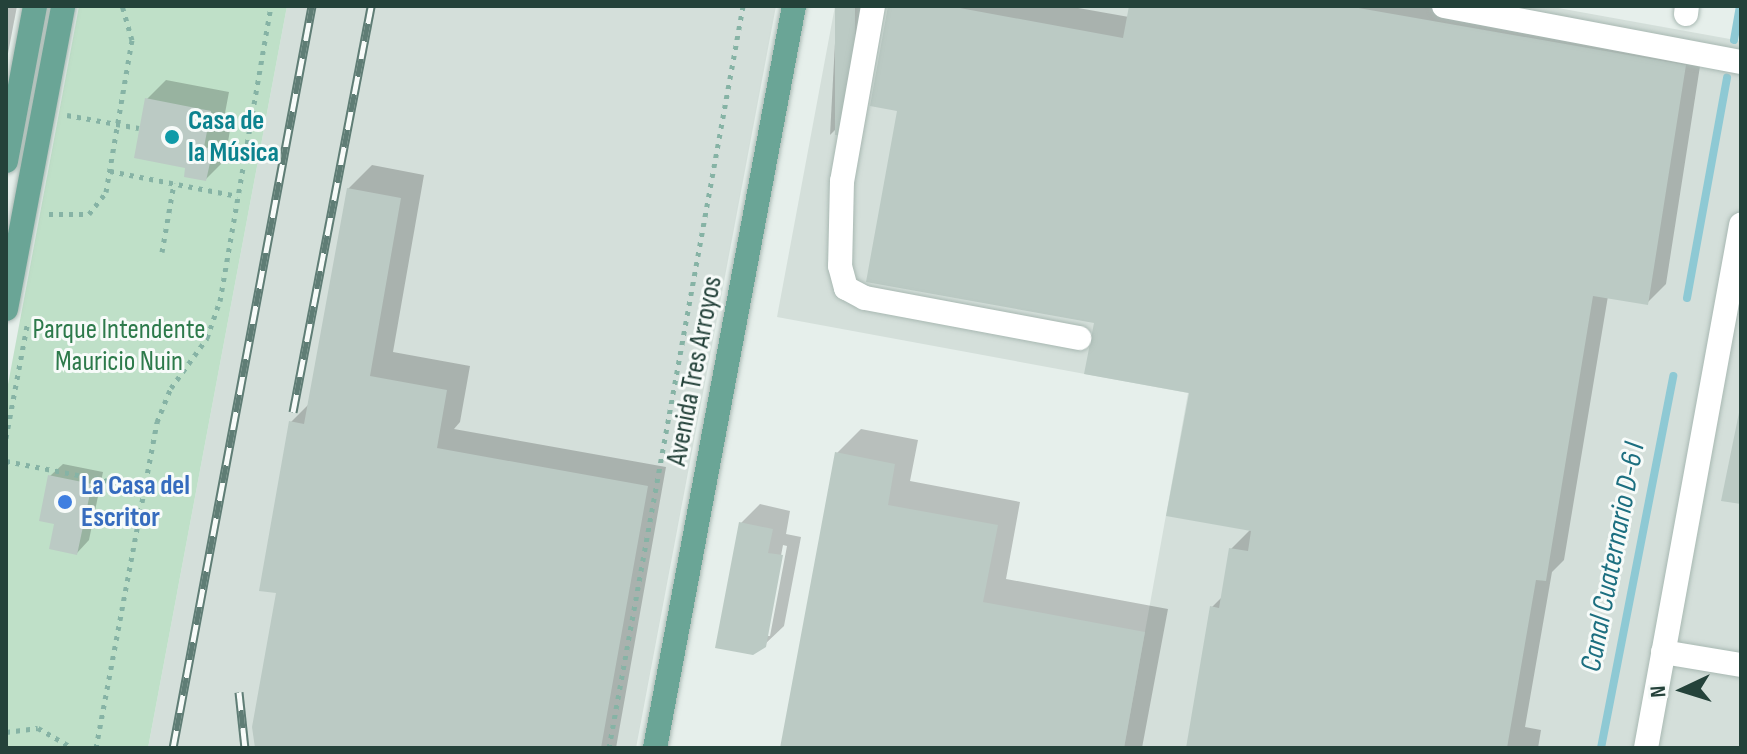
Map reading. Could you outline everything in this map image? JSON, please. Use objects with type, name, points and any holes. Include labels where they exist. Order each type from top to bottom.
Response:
[{"type":"main road","points":[[6,161],[35,6]]},
{"type":"main road","points":[[6,309],[63,6]]},
{"type":"main road","name":"Avenida Tres Arroyos","points":[[655,748],[794,6]]},
{"type":"lane","points":[[873,6],[842,181],[840,266],[846,288],[865,298],[1079,338]]},
{"type":"lane","points":[[1444,6],[1741,62]]},
{"type":"lane","points":[[1646,748],[1741,225]]},
{"type":"lane","points":[[1663,652],[1741,665]]},
{"type":"path","points":[[48,214],[89,214],[102,201],[132,40],[122,6]]},
{"type":"path","points":[[96,748],[164,403],[214,320],[271,6]]},
{"type":"path","points":[[609,748],[743,6]]},
{"type":"path","points":[[67,115],[139,128]]},
{"type":"path","points":[[110,171],[238,196]]},
{"type":"path","points":[[162,252],[174,183]]},
{"type":"path","points":[[6,461],[145,488]]},
{"type":"path","points":[[6,732],[38,728],[73,748]]},
{"type":"shaded area","points":[[287,6],[776,6],[636,748],[148,748]]},
{"type":"shaded area","points":[[835,6],[1547,6],[1741,41],[1741,748],[1124,748],[1188,393],[777,317]]},
{"type":"green space","name":"Parque Intendente Mauricio Nuin","points":[[79,6],[287,6],[148,748],[6,748],[6,395]]},
{"type":"building","points":[[835,6],[855,6],[855,135],[835,135]]},
{"type":"building","points":[[888,6],[949,6],[1123,38],[1129,6],[1347,6],[1686,65],[1648,305],[1593,296],[1546,581],[1536,580],[1507,748],[1186,748],[1210,606],[1219,608],[1229,548],[1248,551],[1251,531],[1166,516],[1189,393],[1084,374],[1094,323],[866,282],[897,111],[870,106]]},
{"type":"building","name":"Casa de la Música","points":[[145,98],[211,111],[204,147],[213,149],[206,181],[184,177],[185,168],[134,158]]},
{"type":"building","points":[[347,188],[401,198],[370,376],[447,390],[437,448],[648,486],[601,748],[255,748],[252,727],[276,593],[259,591],[289,421],[304,424]]},
{"type":"building","points":[[1741,403],[1741,504],[1721,501]]},
{"type":"building","points":[[835,452],[895,464],[888,505],[998,525],[983,602],[1145,632],[1124,748],[780,748]]},
{"type":"building","name":"La Casa del Escritor","points":[[48,475],[92,484],[77,555],[49,549],[54,524],[39,521]]},
{"type":"building","points":[[739,522],[773,529],[768,553],[783,555],[766,647],[753,655],[715,648]]},
{"type":"waterway","name":"Canal Cuaternario D-6 I","points":[[1734,40],[1740,6]]},
{"type":"waterway","name":"Canal Cuaternario D-6 I","points":[[1687,298],[1727,78]]},
{"type":"waterway","name":"Canal Cuaternario D-6 I","points":[[1601,748],[1673,376]]},
{"type":"railway","points":[[173,748],[312,6]]},
{"type":"railway","points":[[293,412],[371,6]]},
{"type":"railway","points":[[239,692],[245,748]]},
{"type":"place","name":"Casa de la Música","points":[[172,137]]},
{"type":"place","name":"La Casa del Escritor","points":[[65,502]]}]
